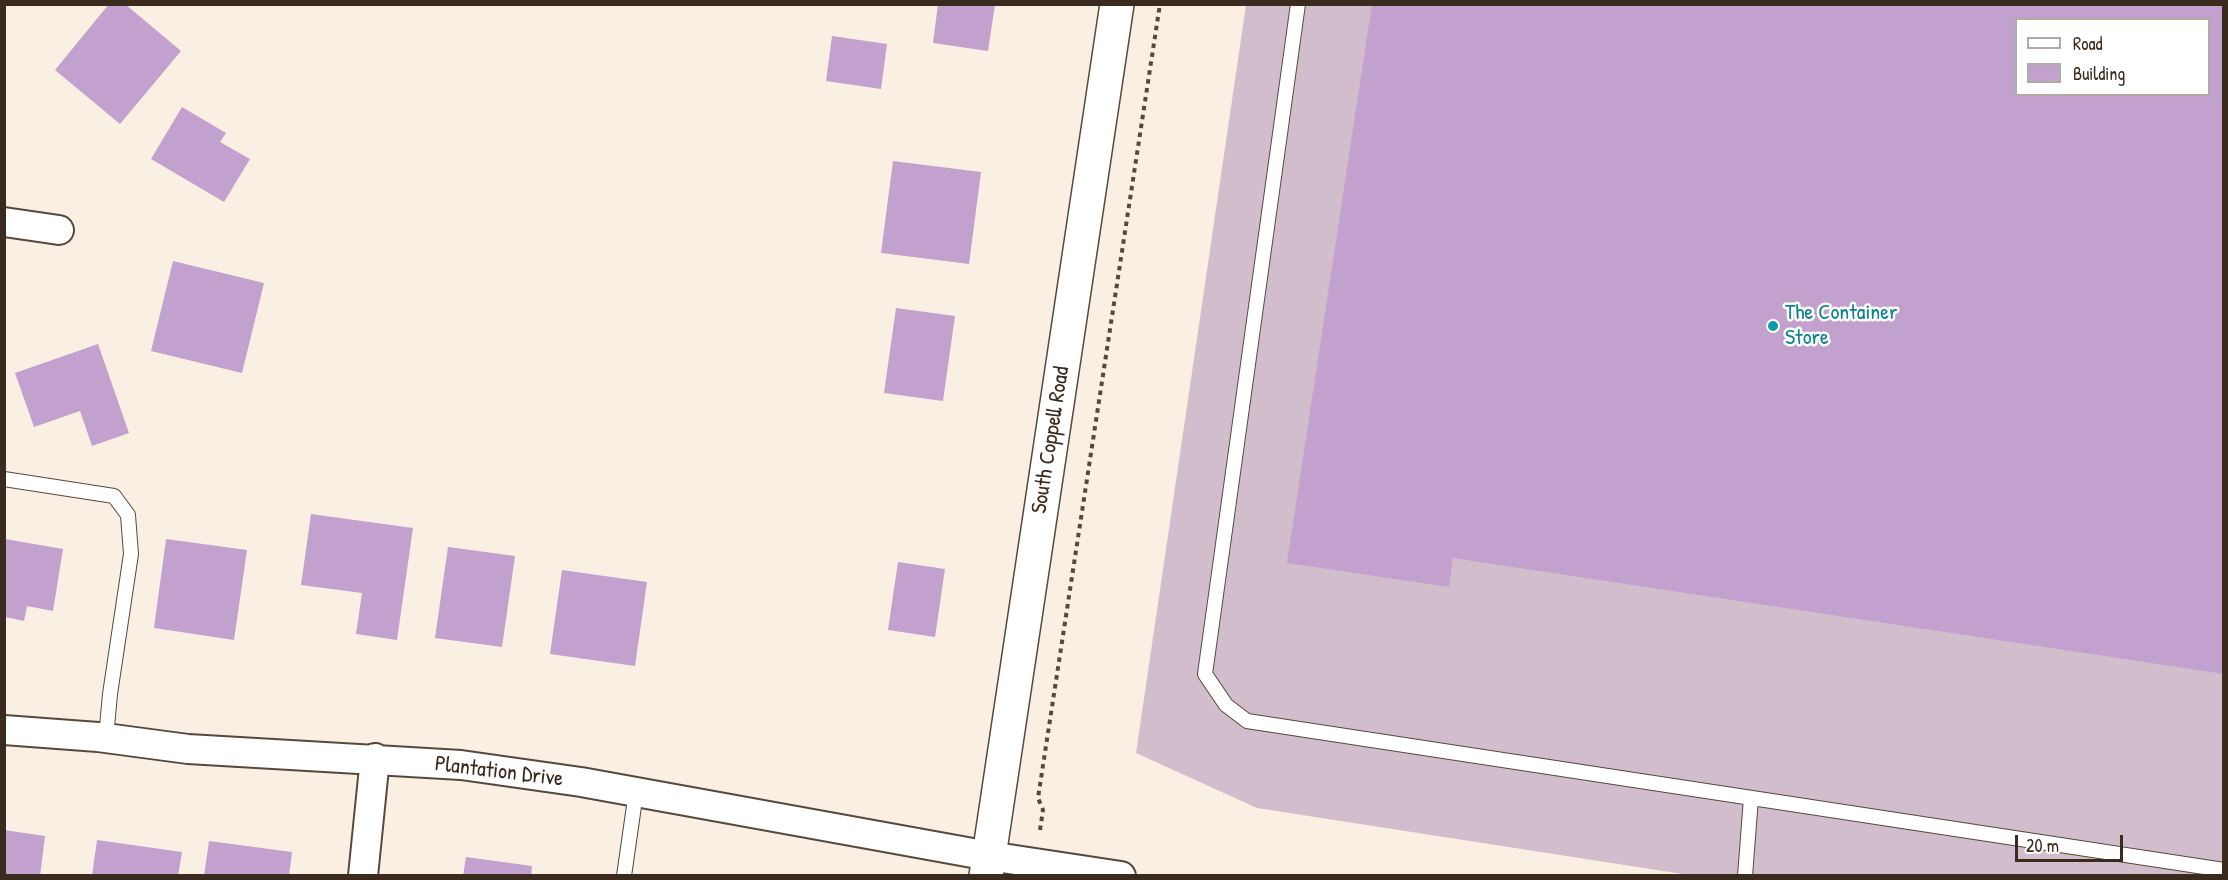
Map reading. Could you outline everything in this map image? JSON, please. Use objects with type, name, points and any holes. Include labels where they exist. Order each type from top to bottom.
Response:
[{"type":"street","name":"South Coppell Road","points":[[987,866],[1117,4]]},
{"type":"street","points":[[4,222],[59,230]]},
{"type":"street","name":"Plantation Drive","points":[[4,730],[106,738],[188,748],[461,765],[636,792],[987,866],[1036,863],[1121,876]]},
{"type":"street","points":[[363,876],[375,758]]},
{"type":"lane","points":[[1298,4],[1205,674],[1226,705],[1247,722],[2223,870]]},
{"type":"lane","points":[[4,479],[114,496],[128,515],[131,554],[110,694],[106,738]]},
{"type":"lane","points":[[624,876],[636,792]]},
{"type":"lane","points":[[1744,876],[1751,798]]},
{"type":"path","points":[[1036,863],[1043,810],[1038,798],[1160,4]]},
{"type":"shaded area","name":"The Container Store","points":[[1246,5],[2223,5],[2223,875],[1689,875],[1257,808],[1136,753]]},
{"type":"building","points":[[109,4],[125,4],[181,51],[120,124],[55,70]]},
{"type":"building","points":[[938,4],[995,4],[988,51],[933,43]]},
{"type":"building","name":"The Container Store","points":[[1372,4],[2224,4],[2224,674],[1453,558],[1449,587],[1287,563]]},
{"type":"building","points":[[832,36],[887,44],[881,89],[826,81]]},
{"type":"building","points":[[182,107],[226,133],[220,142],[250,159],[224,202],[151,159]]},
{"type":"building","points":[[893,161],[981,172],[969,264],[881,253]]},
{"type":"building","points":[[173,261],[264,283],[242,373],[151,351]]},
{"type":"building","points":[[896,308],[955,316],[943,401],[884,393]]},
{"type":"building","points":[[98,344],[129,433],[92,446],[80,411],[34,427],[15,373]]},
{"type":"building","points":[[311,514],[413,528],[397,640],[356,634],[362,593],[301,585]]},
{"type":"building","points":[[5,539],[63,549],[53,611],[27,606],[24,621],[5,617]]},
{"type":"building","points":[[166,539],[247,550],[234,640],[154,628]]},
{"type":"building","points":[[448,547],[515,556],[502,647],[435,638]]},
{"type":"building","points":[[898,562],[945,569],[935,637],[888,630]]},
{"type":"building","points":[[562,570],[647,582],[635,666],[550,654]]},
{"type":"building","points":[[4,830],[45,836],[40,876],[4,876]]},
{"type":"building","points":[[97,840],[182,852],[178,876],[92,876]]},
{"type":"building","points":[[209,841],[292,852],[289,876],[204,876]]},
{"type":"building","points":[[466,857],[532,866],[531,876],[463,876]]},
{"type":"place","name":"The Container Store","points":[[1773,326]]}]
